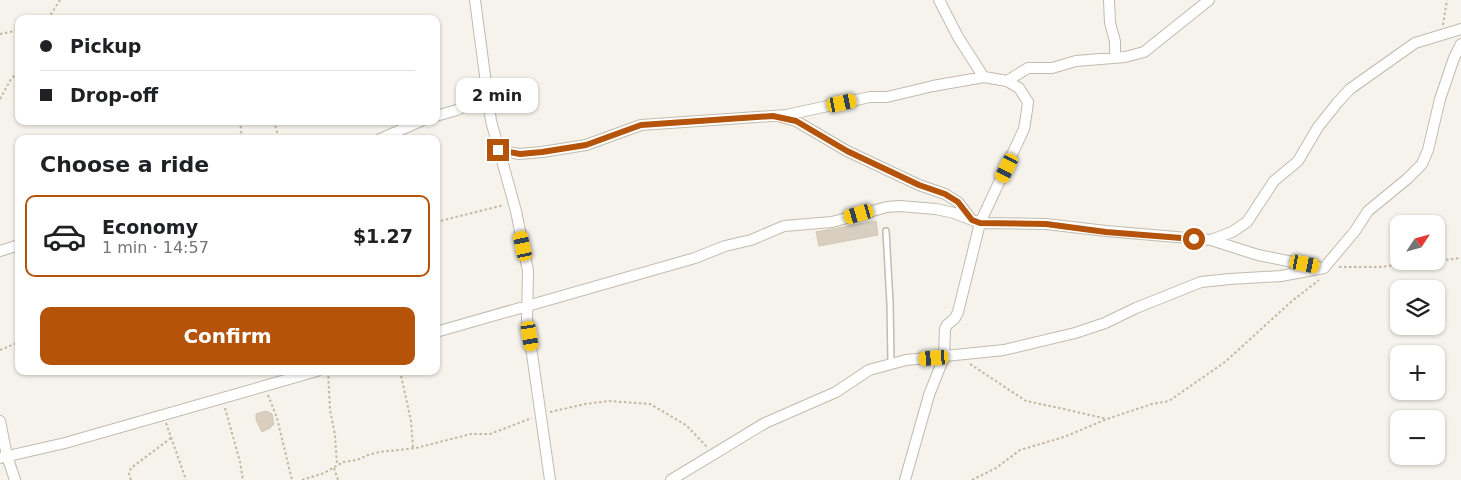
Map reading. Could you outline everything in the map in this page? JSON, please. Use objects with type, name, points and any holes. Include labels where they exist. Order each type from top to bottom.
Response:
[{"type":"street","points":[[475,0],[492,121],[498,150],[514,203],[528,271],[526,306],[550,480]]},
{"type":"street","points":[[939,0],[958,37],[984,77]]},
{"type":"street","points":[[1109,0],[1110,23],[1115,41],[1115,58]]},
{"type":"street","points":[[1007,81],[1028,68],[1052,68],[1088,59],[1115,58],[1136,54],[1150,48],[1209,0]]},
{"type":"street","points":[[1211,240],[1232,232],[1244,224],[1274,181],[1298,161],[1318,127],[1350,90],[1415,43],[1461,29]]},
{"type":"street","points":[[671,480],[765,423],[836,392],[869,370],[906,360],[1004,350],[1075,333],[1105,323],[1136,308],[1201,282],[1298,274],[1323,267],[1355,231],[1368,211],[1422,164],[1428,150],[1440,99],[1454,58],[1461,44]]},
{"type":"street","points":[[498,150],[520,154],[542,152],[586,145],[641,125],[786,115],[984,77],[1007,81],[1019,88],[1028,102],[1024,129],[976,221],[958,312],[945,329],[944,357],[929,395],[905,480]]},
{"type":"street","points":[[440,115],[457,110],[470,103],[486,85]]},
{"type":"street","points":[[773,116],[796,121],[847,151],[919,185],[945,194],[958,202],[976,221]]},
{"type":"street","points":[[389,135],[412,125]]},
{"type":"street","points":[[440,331],[695,258],[726,246],[751,240],[784,226],[832,222],[892,206],[936,209],[976,221],[1046,224],[1106,232],[1211,240],[1258,255],[1323,267]]},
{"type":"street","points":[[0,252],[15,246]]},
{"type":"street","points":[[3,457],[65,443],[303,375]]},
{"type":"street","points":[[0,421],[3,457],[15,480]]},
{"type":"lane","points":[[886,231],[891,363]]},
{"type":"path","points":[[50,15],[60,0]]},
{"type":"path","points":[[1442,35],[1448,0]]},
{"type":"path","points":[[0,34],[15,31]]},
{"type":"path","points":[[0,99],[15,75]]},
{"type":"path","points":[[440,221],[514,203]]},
{"type":"path","points":[[1445,260],[1461,258]]},
{"type":"path","points":[[1323,267],[1390,266]]},
{"type":"path","points":[[972,480],[996,468],[1020,450],[1152,404],[1169,401],[1226,362],[1292,301],[1321,278]]},
{"type":"path","points":[[0,350],[15,344]]},
{"type":"path","points":[[958,355],[1026,402],[1107,419]]},
{"type":"path","points":[[328,375],[330,410],[335,435],[337,465]]},
{"type":"path","points":[[401,375],[411,421],[413,448]]},
{"type":"path","points":[[264,386],[277,418],[292,480]]},
{"type":"path","points":[[223,398],[240,462],[242,480]]},
{"type":"path","points":[[302,480],[324,473],[337,465],[380,452],[413,448],[471,434],[490,434],[541,414],[585,404],[609,401],[650,404],[686,425],[713,454]]},
{"type":"path","points":[[164,415],[186,480]]},
{"type":"path","points":[[131,480],[129,474],[131,468],[171,438]]},
{"type":"path","points":[[333,467],[338,480]]},
{"type":"building","points":[[876,221],[878,235],[819,246],[816,232]]},
{"type":"building","points":[[266,411],[272,414],[274,424],[262,432],[256,420],[256,414]]},
{"type":"route","points":[[498,150],[520,154],[586,145],[641,125],[656,123],[773,116],[796,121],[847,151],[919,185],[945,194],[958,202],[972,220],[980,223],[1046,224],[1106,232],[1194,239]]}]
